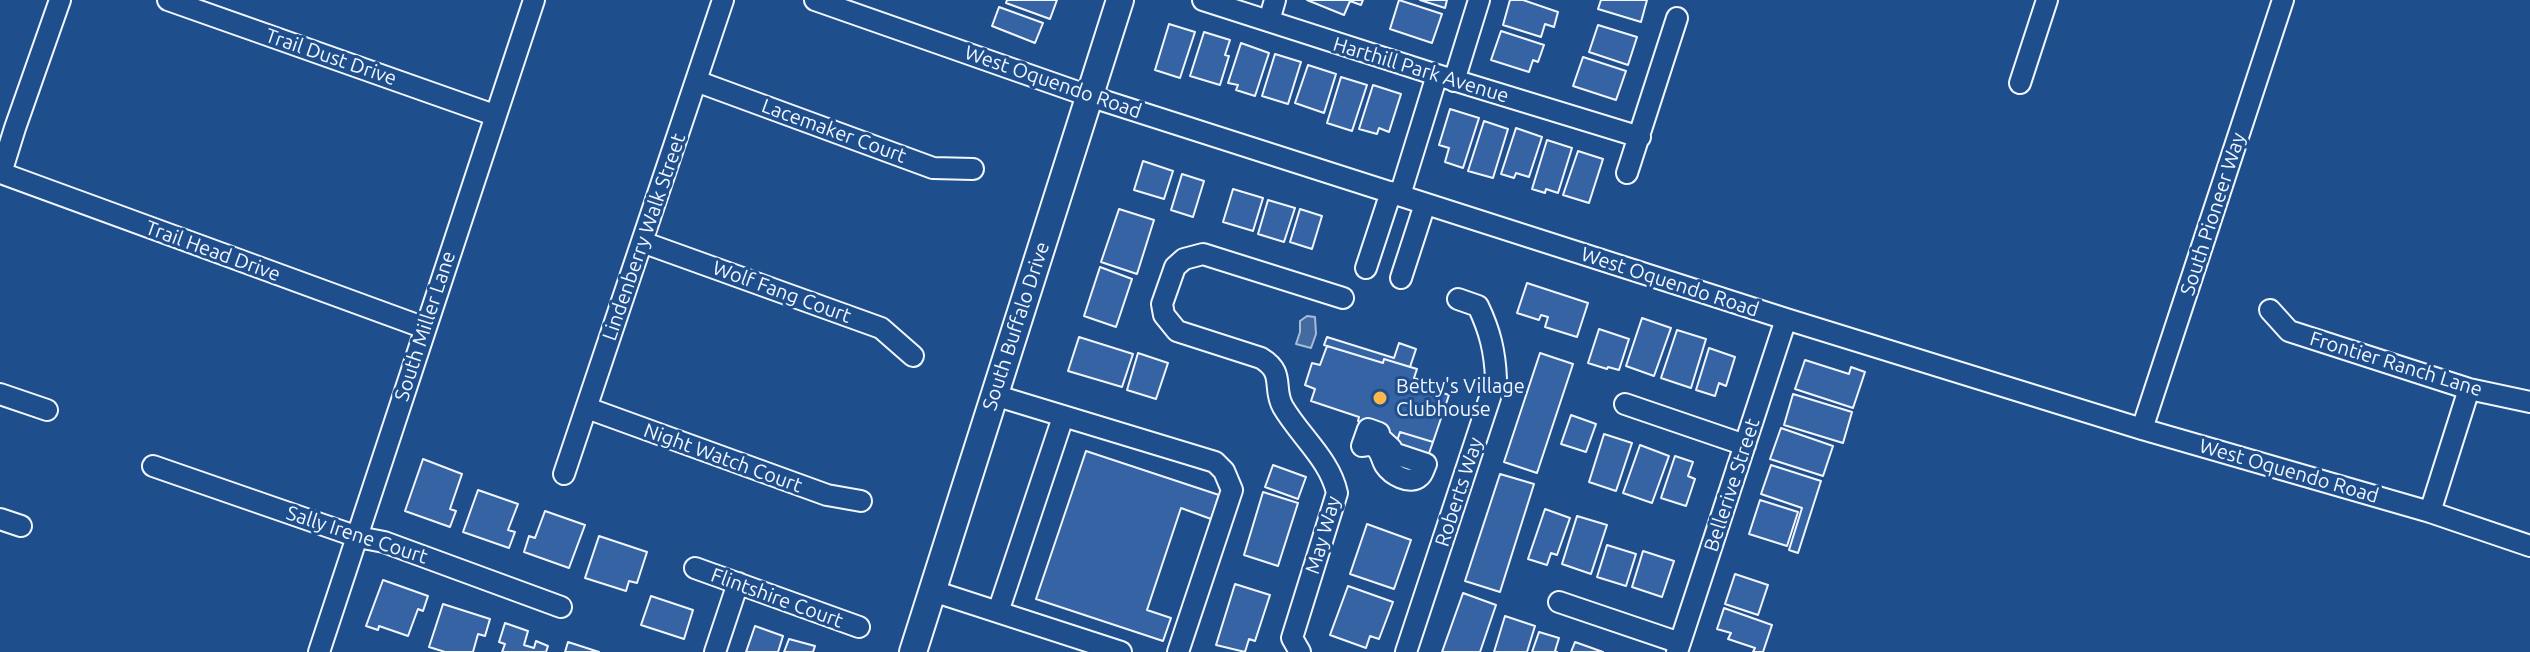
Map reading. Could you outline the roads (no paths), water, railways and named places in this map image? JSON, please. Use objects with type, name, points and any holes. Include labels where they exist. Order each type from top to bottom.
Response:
[{"type":"main road","name":"South Buffalo Drive","points":[[913,652],[1120,0]]},
{"type":"street","points":[[1,173],[60,0]]},
{"type":"street","name":"Trail Dust Drive","points":[[168,0],[494,115]]},
{"type":"street","name":"South Miller Lane","points":[[319,652],[534,0]]},
{"type":"street","name":"Lindenberry Walk Street","points":[[564,474],[723,0]]},
{"type":"street","name":"West Oquendo Road","points":[[815,0],[1089,96],[1786,319],[2142,429],[2430,512],[2530,546]]},
{"type":"street","name":"Harthill Park Avenue","points":[[1203,0],[1640,137]]},
{"type":"street","points":[[1269,21],[1275,0]]},
{"type":"street","points":[[1366,268],[1479,0]]},
{"type":"street","name":"South Pioneer Way","points":[[2142,429],[2283,0]]},
{"type":"street","points":[[2020,83],[2041,2]]},
{"type":"street","points":[[1627,173],[1677,18]]},
{"type":"street","name":"Lacemaker Court","points":[[696,81],[933,168],[973,169]]},
{"type":"street","name":"Trail Head Drive","points":[[1,173],[425,328]]},
{"type":"street","points":[[1401,278],[1425,204]]},
{"type":"street","name":"Wolf Fang Court","points":[[642,242],[881,328],[913,356]]},
{"type":"street","name":"May Way","points":[[1299,651],[1292,638],[1337,493],[1334,477],[1281,404],[1279,379],[1271,364],[1177,331],[1164,315],[1162,304],[1175,267],[1184,259],[1203,254],[1343,298]]},
{"type":"street","name":"Roberts Way","points":[[1406,652],[1496,379],[1495,353],[1478,306],[1458,299]]},
{"type":"street","name":"Frontier Ranch Lane","points":[[2270,310],[2289,331],[2469,389],[2530,402]]},
{"type":"street","name":"Bellerive Street","points":[[1679,648],[1786,319]]},
{"type":"street","points":[[2430,512],[2469,389]]},
{"type":"street","points":[[0,394],[47,410]]},
{"type":"street","points":[[994,395],[1215,462],[1224,471],[1232,490],[1178,652]]},
{"type":"street","points":[[1625,404],[1745,445]]},
{"type":"street","name":"Night Watch Court","points":[[587,408],[827,495],[861,501]]},
{"type":"street","points":[[998,612],[1063,417]]},
{"type":"street","name":"Sally Irene Court","points":[[153,466],[358,537],[384,542],[561,607]]},
{"type":"street","points":[[0,519],[21,526]]},
{"type":"street","name":"Flintshire Court","points":[[695,568],[859,627]]},
{"type":"street","points":[[715,652],[738,583]]},
{"type":"street","points":[[933,591],[1121,652]]},
{"type":"street","points":[[1559,602],[1679,648]]},
{"type":"water","points":[[1307,316],[1315,317],[1316,334],[1311,348],[1296,344],[1300,321]]},
{"type":"place","name":"Betty's Village Clubhouse","points":[[1380,398]]}]
